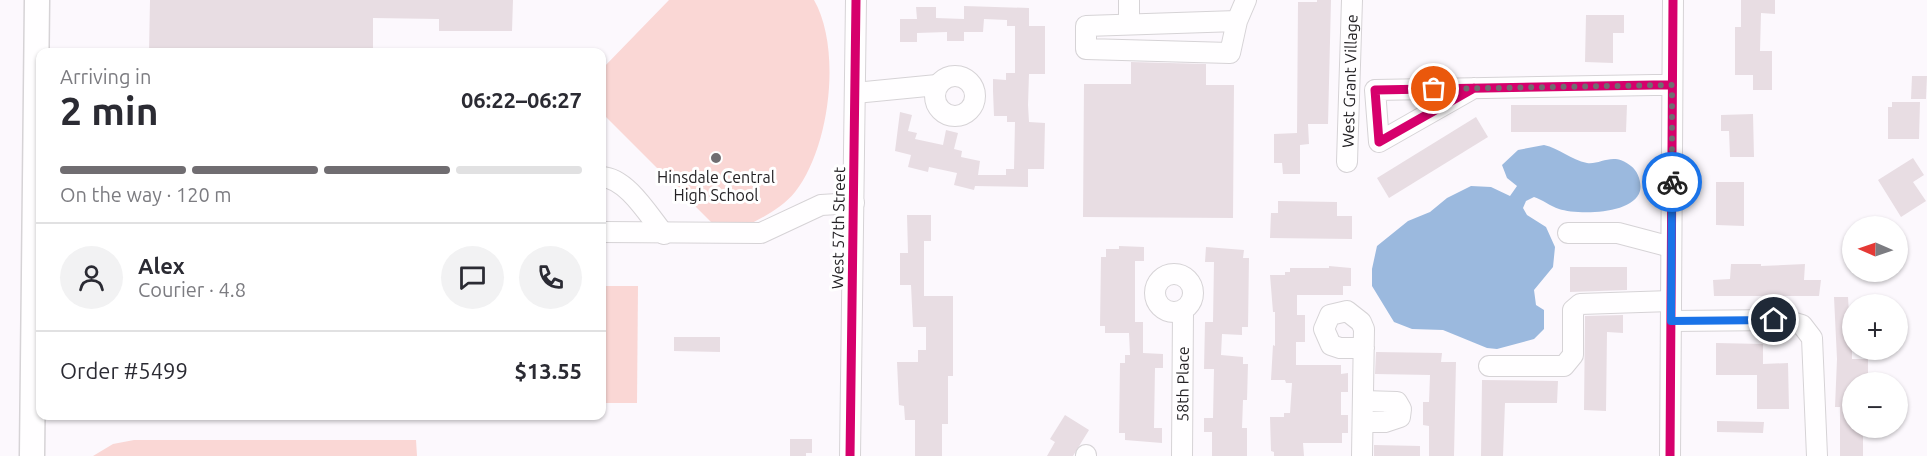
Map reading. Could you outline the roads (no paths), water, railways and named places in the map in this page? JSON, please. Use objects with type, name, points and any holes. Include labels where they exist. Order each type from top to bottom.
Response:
[{"type":"main road","points":[[36,48],[37,0]]},
{"type":"main road","points":[[32,456],[36,91]]},
{"type":"street","name":"West 57th Street","points":[[850,456],[856,0]]},
{"type":"street","points":[[1129,0],[1129,24]]},
{"type":"street","points":[[1237,21],[1086,26],[1086,49],[1230,53],[1237,21],[1246,0]]},
{"type":"street","name":"West Grant Village","points":[[1347,162],[1352,0]]},
{"type":"street","points":[[1670,456],[1673,0]]},
{"type":"street","points":[[855,93],[937,85]]},
{"type":"street","points":[[1474,88],[1379,142],[1375,90],[1474,88],[1672,85]]},
{"type":"street","points":[[606,177],[622,185],[664,234]]},
{"type":"street","points":[[606,232],[761,233],[821,205],[854,203]]},
{"type":"street","points":[[1568,233],[1618,233],[1671,247]]},
{"type":"street","points":[[1489,366],[1564,366],[1573,356],[1573,310],[1581,304],[1671,301]]},
{"type":"street","name":"58th Place","points":[[1182,456],[1183,311]]},
{"type":"street","points":[[1671,321],[1785,320],[1802,325],[1808,330],[1813,349],[1817,456]]},
{"type":"street","points":[[1362,456],[1364,348]]},
{"type":"street","points":[[1363,401],[1396,402],[1401,409],[1400,417],[1395,420],[1363,422]]},
{"type":"water","points":[[1544,145],[1587,163],[1613,159],[1625,162],[1636,171],[1640,191],[1627,205],[1604,211],[1567,211],[1534,197],[1526,201],[1523,208],[1527,215],[1546,227],[1555,247],[1553,267],[1534,290],[1536,305],[1544,310],[1544,329],[1534,339],[1497,349],[1487,348],[1443,330],[1412,329],[1394,322],[1372,286],[1372,269],[1377,246],[1408,221],[1430,212],[1447,198],[1471,186],[1491,187],[1510,196],[1517,186],[1507,178],[1502,165],[1518,150]]},
{"type":"place","name":"Hinsdale Central High School","points":[[716,158]]}]
